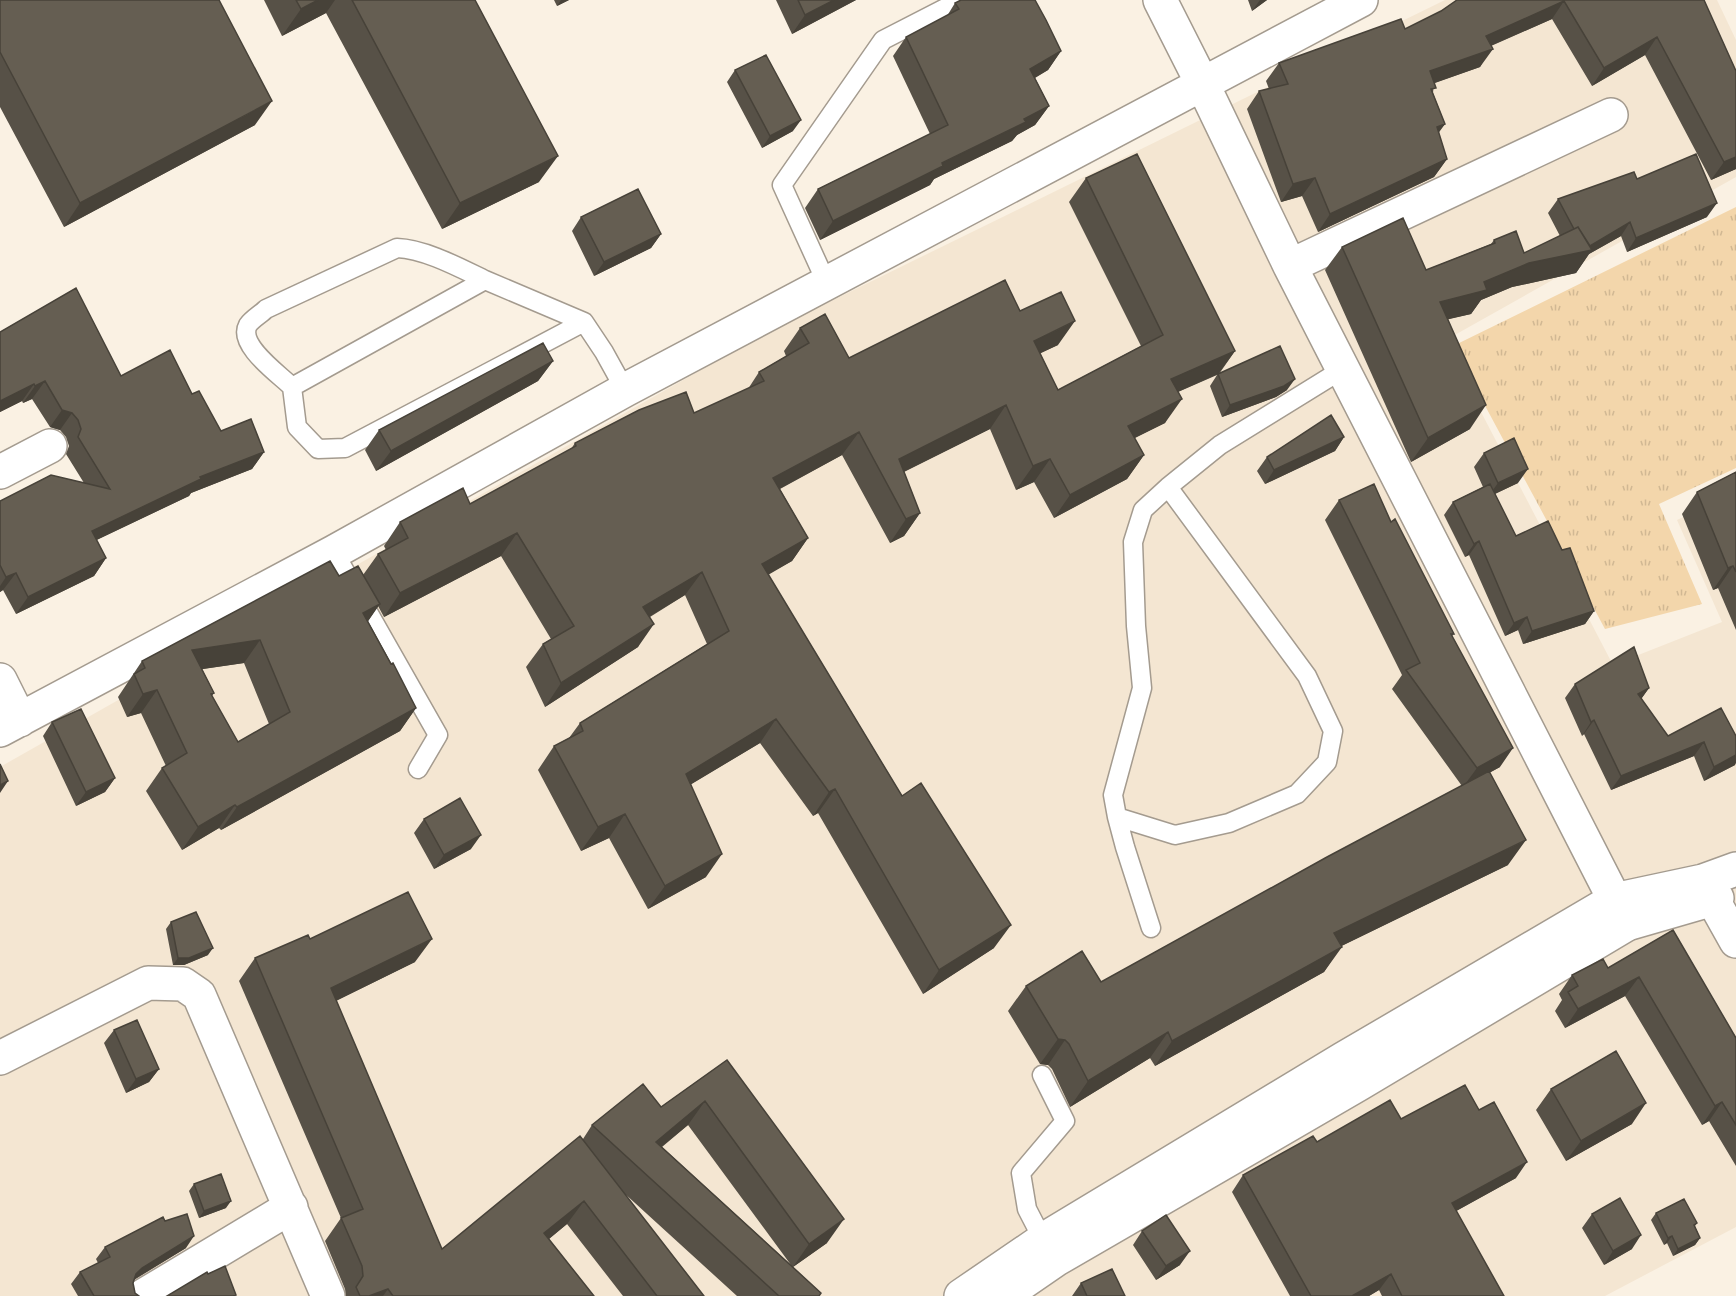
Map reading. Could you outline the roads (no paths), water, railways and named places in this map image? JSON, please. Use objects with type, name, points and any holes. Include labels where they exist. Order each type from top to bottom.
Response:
[{"type":"street","points":[[1160,0],[1290,266],[1621,912]]},
{"type":"street","points":[[0,680],[10,725],[334,552],[625,390],[1361,0]]},
{"type":"street","points":[[1290,266],[1611,115]]},
{"type":"street","points":[[0,472],[50,446]]},
{"type":"street","points":[[961,1296],[1043,1240],[1343,1059],[1621,912],[1717,891],[1736,868]]},
{"type":"street","points":[[1717,891],[1736,941]]},
{"type":"street","points":[[1003,1296],[1057,1259],[1359,1084],[1621,912]]},
{"type":"street","points":[[0,1058],[148,983],[183,984],[199,995],[328,1296]]},
{"type":"street","points":[[142,1296],[291,1207]]},
{"type":"lane","points":[[827,284],[782,185],[883,40],[961,0]]},
{"type":"lane","points":[[584,322],[345,448],[318,448],[297,427],[292,387],[250,347],[246,335],[249,324],[266,309],[397,248],[406,248],[436,258],[584,322],[625,390]]},
{"type":"lane","points":[[292,387],[485,280]]},
{"type":"lane","points":[[1151,928],[1117,817],[1113,795],[1142,688],[1136,626],[1133,542],[1143,510],[1167,487],[1220,445],[1343,369]]},
{"type":"lane","points":[[1117,817],[1175,835],[1229,823],[1297,794],[1327,762],[1333,731],[1307,676],[1167,487]]},
{"type":"lane","points":[[334,552],[438,735],[418,769]]},
{"type":"lane","points":[[1042,1075],[1065,1121],[1021,1173],[1028,1209],[1043,1240]]}]
